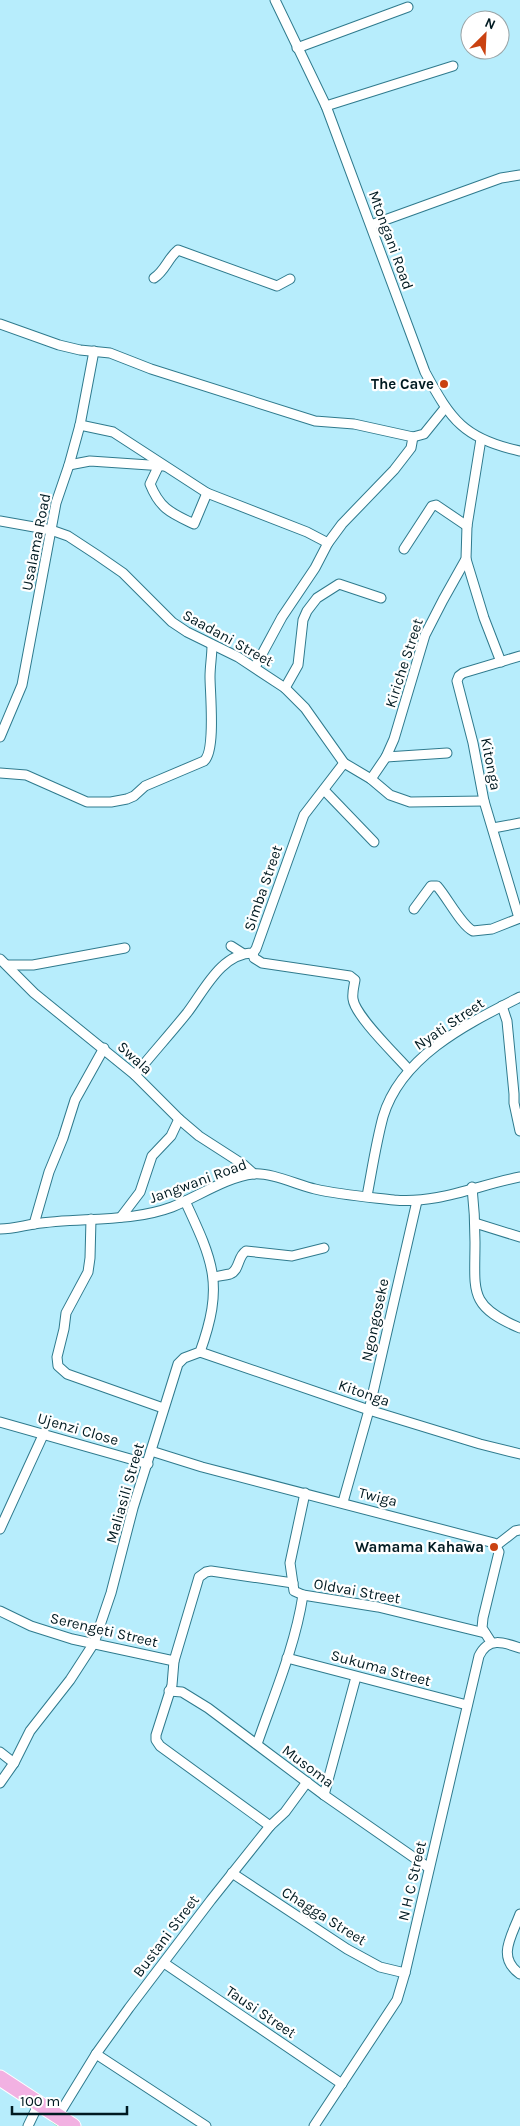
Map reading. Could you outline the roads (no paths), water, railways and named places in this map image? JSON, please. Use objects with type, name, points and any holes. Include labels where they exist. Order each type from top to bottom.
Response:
[{"type":"main road","points":[[0,2078],[73,2126]]},
{"type":"street","name":"Mtongani Road","points":[[276,0],[326,106],[425,372],[452,418],[481,439],[520,452]]},
{"type":"street","points":[[297,48],[408,8]]},
{"type":"street","points":[[326,106],[453,66]]},
{"type":"street","points":[[371,225],[501,178],[520,175]]},
{"type":"street","points":[[154,278],[159,275],[171,255],[178,250],[277,286],[290,279]]},
{"type":"street","points":[[3,326],[59,345],[118,355],[151,369],[315,421],[354,424],[413,437],[424,434],[445,408]]},
{"type":"street","name":"Usalama Road","points":[[0,737],[22,685],[56,503],[80,425],[94,351]]},
{"type":"street","points":[[80,425],[113,432],[171,468],[206,493],[307,532],[328,543]]},
{"type":"street","points":[[254,667],[282,616],[315,568],[328,543],[342,524],[394,470],[414,443],[413,437]]},
{"type":"street","name":"Kiriche Street","points":[[371,779],[386,757],[404,707],[425,635],[466,560],[467,526],[481,439]]},
{"type":"street","points":[[69,465],[90,462],[159,465],[171,468]]},
{"type":"street","points":[[159,465],[150,484],[163,508],[171,513],[194,524],[206,493]]},
{"type":"street","points":[[404,549],[432,506],[436,505],[467,526]]},
{"type":"street","name":"Saadani Street","points":[[0,521],[51,530],[68,536],[123,573],[172,622],[212,645],[238,657],[285,688],[306,708],[344,763],[371,779],[390,795],[410,802],[484,800]]},
{"type":"street","points":[[466,560],[484,618],[501,662]]},
{"type":"street","points":[[285,688],[298,665],[304,620],[317,598],[339,584],[381,598]]},
{"type":"street","points":[[0,773],[26,776],[87,802],[111,802],[134,796],[145,786],[204,762],[209,754],[212,710],[210,678],[212,645]]},
{"type":"street","name":"Kitonga","points":[[520,656],[463,673],[458,681],[484,800],[520,918]]},
{"type":"street","points":[[386,757],[447,753]]},
{"type":"street","name":"Simba Street","points":[[242,953],[253,953],[258,945],[304,815],[344,763]]},
{"type":"street","points":[[324,790],[374,842]]},
{"type":"street","points":[[493,828],[520,823]]},
{"type":"street","points":[[414,909],[431,886],[437,886],[455,908],[465,925],[472,931],[492,929],[520,918]]},
{"type":"street","points":[[135,1075],[188,1011],[205,986],[226,964],[242,953],[231,946]]},
{"type":"street","points":[[3,962],[33,965],[125,948]]},
{"type":"street","points":[[253,953],[254,958],[262,963],[350,976],[355,980],[353,1000],[355,1005],[367,1023],[410,1070]]},
{"type":"street","name":"Swala","points":[[3,962],[34,993],[135,1075],[178,1119],[254,1174]]},
{"type":"street","name":"Nyati Street","points":[[367,1196],[383,1117],[395,1088],[410,1070],[459,1030],[520,997]]},
{"type":"street","points":[[502,1006],[508,1021],[514,1103],[520,1131]]},
{"type":"street","points":[[34,1224],[49,1172],[63,1138],[75,1100],[104,1048]]},
{"type":"street","points":[[120,1217],[140,1192],[152,1156],[171,1136],[178,1119]]},
{"type":"street","name":"Jangwani Road","points":[[0,1229],[34,1224],[149,1214],[185,1201],[242,1176],[254,1174],[318,1190],[417,1201],[520,1177]]},
{"type":"street","points":[[472,1187],[475,1224],[474,1280],[476,1293],[483,1305],[494,1316],[520,1328]]},
{"type":"street","points":[[185,1201],[207,1250],[214,1277],[215,1294],[210,1324],[200,1352]]},
{"type":"street","name":"Ngongoseke","points":[[342,1502],[369,1410],[417,1201]]},
{"type":"street","points":[[91,1219],[88,1272],[66,1313],[57,1357],[58,1366],[67,1374],[163,1408]]},
{"type":"street","points":[[475,1224],[520,1238]]},
{"type":"street","points":[[214,1277],[232,1273],[236,1269],[241,1254],[246,1251],[292,1256],[324,1248]]},
{"type":"street","name":"Kitonga","points":[[200,1352],[369,1410],[480,1444],[520,1454]]},
{"type":"street","name":"Maliasili Street","points":[[0,1783],[14,1763],[30,1731],[70,1680],[94,1642],[111,1594],[133,1508],[178,1364],[184,1358],[200,1352]]},
{"type":"street","name":"Ujenzi Close","points":[[0,1422],[148,1464]]},
{"type":"street","points":[[0,1529],[44,1433]]},
{"type":"street","name":"Twiga","points":[[152,1451],[491,1541],[497,1545]]},
{"type":"street","name":"Oldvai Street","points":[[305,1493],[290,1563],[294,1591],[303,1595],[378,1607],[485,1633]]},
{"type":"street","points":[[520,1530],[514,1531],[497,1543],[499,1552],[482,1618],[482,1628],[491,1642],[520,1648]]},
{"type":"street","points":[[270,1826],[157,1743],[156,1735],[172,1685],[174,1661],[197,1582],[202,1574],[216,1571],[293,1583]]},
{"type":"street","points":[[257,1744],[287,1658],[299,1619],[303,1595]]},
{"type":"street","name":"Serengeti Street","points":[[0,1611],[50,1633],[174,1661]]},
{"type":"street","name":"N H C Street","points":[[314,2126],[397,2000],[479,1656],[485,1646],[491,1642]]},
{"type":"street","name":"Sukuma Street","points":[[287,1658],[467,1705]]},
{"type":"street","points":[[324,1795],[356,1677]]},
{"type":"street","name":"Musoma","points":[[169,1691],[182,1692],[195,1700],[324,1795],[429,1868]]},
{"type":"street","points":[[0,1752],[14,1763]]},
{"type":"street","name":"Bustani Street","points":[[58,2116],[96,2054],[232,1873],[270,1826],[285,1812],[307,1782]]},
{"type":"street","name":"Chagga Street","points":[[232,1873],[347,1949],[380,1966],[405,1972]]},
{"type":"street","points":[[520,1914],[506,1955],[512,1968],[520,1974]]},
{"type":"street","name":"Tausi Street","points":[[164,1963],[342,2084]]},
{"type":"street","points":[[96,2054],[206,2126]]},
{"type":"street","points":[[28,2126],[39,2103]]},
{"type":"waterway","points":[[52,2121],[59,2126]]},
{"type":"place","name":"The Cave","points":[[444,384]]},
{"type":"place","name":"Wamama Kahawa","points":[[494,1547]]}]
